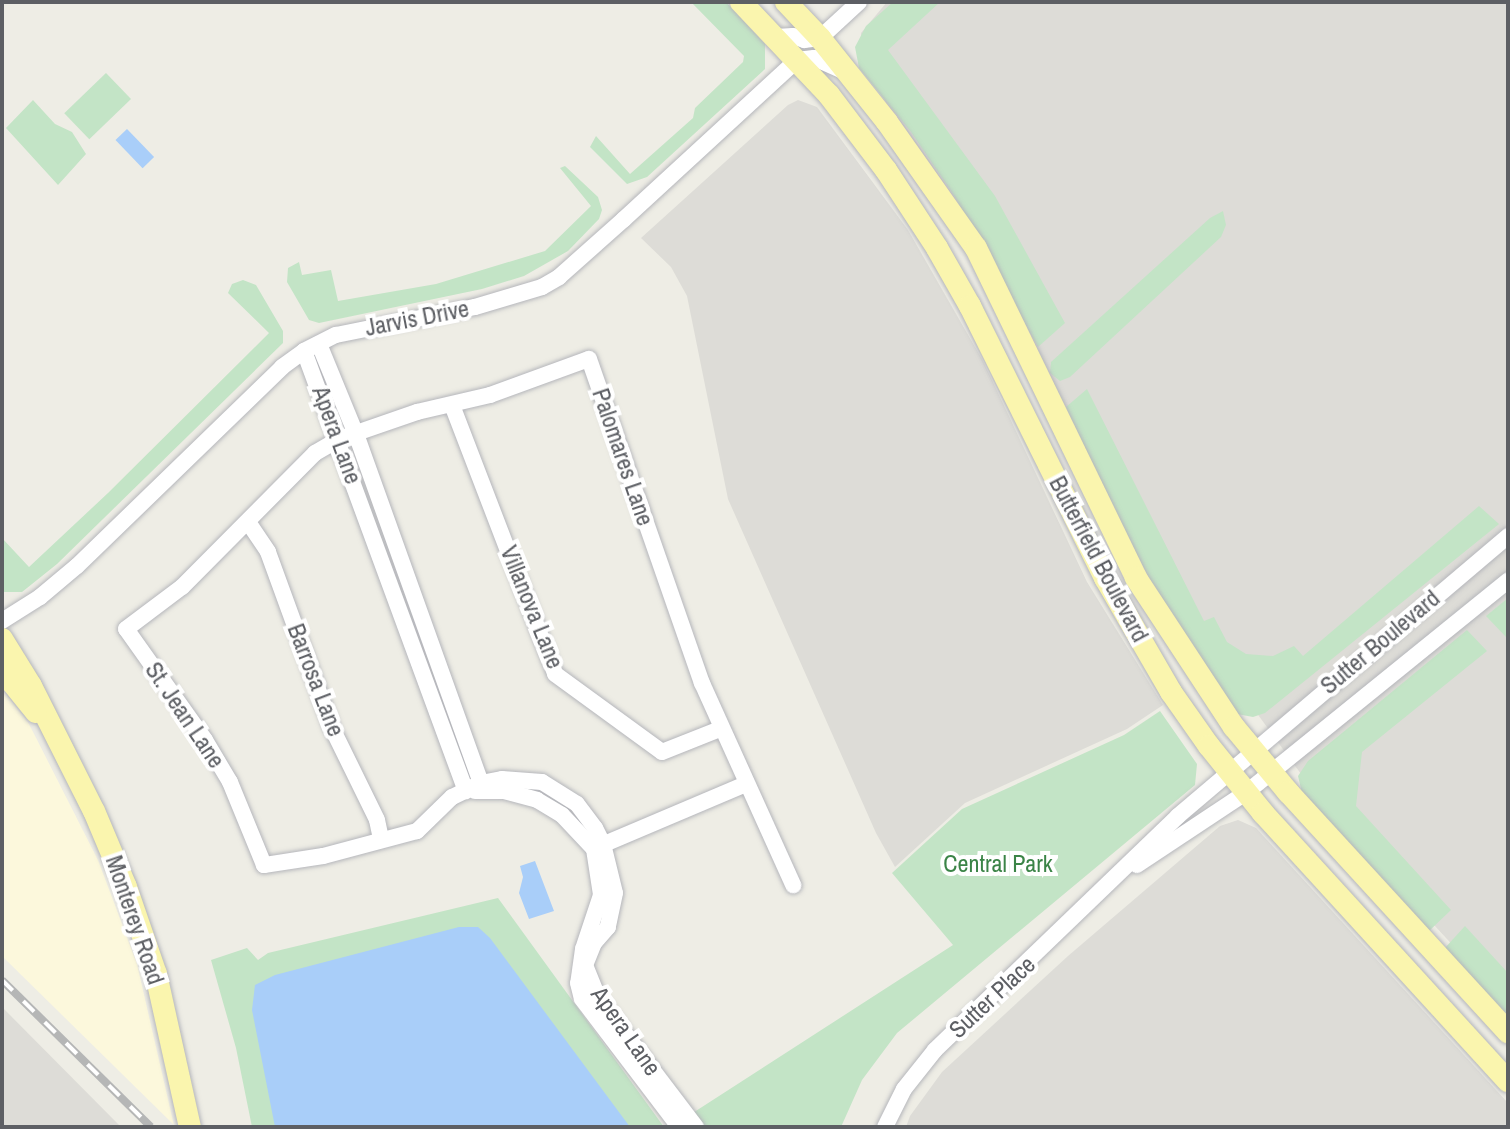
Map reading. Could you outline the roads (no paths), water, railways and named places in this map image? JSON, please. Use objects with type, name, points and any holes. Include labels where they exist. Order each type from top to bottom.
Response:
[{"type":"main road","name":"Butterfield Boulevard","points":[[741,2],[797,60],[886,170],[937,248],[970,306],[1105,578],[1171,692],[1247,792],[1508,1081]]},
{"type":"main road","name":"Butterfield Boulevard","points":[[786,2],[820,38],[914,158],[976,248],[1136,578],[1176,643],[1270,772],[1508,1032]]},
{"type":"main road","name":"Monterey Road","points":[[2,639],[31,686],[94,811],[141,929],[167,1018],[190,1127]]},
{"type":"main road","name":"Monterey Road","points":[[2,670],[48,725]]},
{"type":"street","points":[[775,37],[820,38],[859,2]]},
{"type":"street","points":[[797,60],[814,58],[848,74]]},
{"type":"street","name":"Jarvis Drive","points":[[2,621],[60,581],[282,367],[336,335],[475,307],[542,287],[580,258],[797,60]]},
{"type":"street","name":"Apera Lane","points":[[312,347],[356,434],[473,787]]},
{"type":"street","name":"Apera Lane","points":[[312,347],[339,439],[473,787]]},
{"type":"street","name":"Palomares Lane","points":[[339,439],[589,359],[670,596],[720,729],[793,885]]},
{"type":"street","name":"Villanova Lane","points":[[452,405],[555,674],[662,752],[720,729]]},
{"type":"street","name":"St. Jean Lane","points":[[339,439],[315,453],[182,587],[126,629],[205,740],[230,782],[264,865],[323,856],[417,831],[452,797],[473,787]]},
{"type":"street","name":"Barrosa Lane","points":[[248,522],[268,552],[332,728],[377,820],[381,839]]},
{"type":"street","name":"Sutter Boulevard","points":[[1253,750],[1508,536]]},
{"type":"street","name":"Sutter Boulevard","points":[[1270,772],[1508,581]]},
{"type":"street","name":"Sutter Place","points":[[885,1127],[904,1089],[935,1050],[1253,750]]},
{"type":"street","name":"Sutter Place","points":[[1115,879],[1195,830],[1270,772]]},
{"type":"street","points":[[599,846],[746,784]]},
{"type":"street","name":"Apera Lane","points":[[473,787],[537,800],[562,815],[599,846],[615,893],[608,927],[594,943],[585,965],[598,998],[696,1127]]},
{"type":"street","name":"Apera Lane","points":[[599,846],[601,895],[583,949],[578,983],[582,999],[679,1127]]},
{"type":"water","points":[[127,129],[154,157],[143,168],[115,140]]},
{"type":"water","points":[[535,861],[554,911],[529,919],[519,893],[523,877],[520,866]]},
{"type":"water","points":[[459,927],[478,927],[490,938],[630,1127],[275,1127],[252,1010],[255,985],[275,975]]},
{"type":"railway","points":[[2,980],[151,1127]]},
{"type":"park label","name":"Central Park","points":[[998,864]]}]
